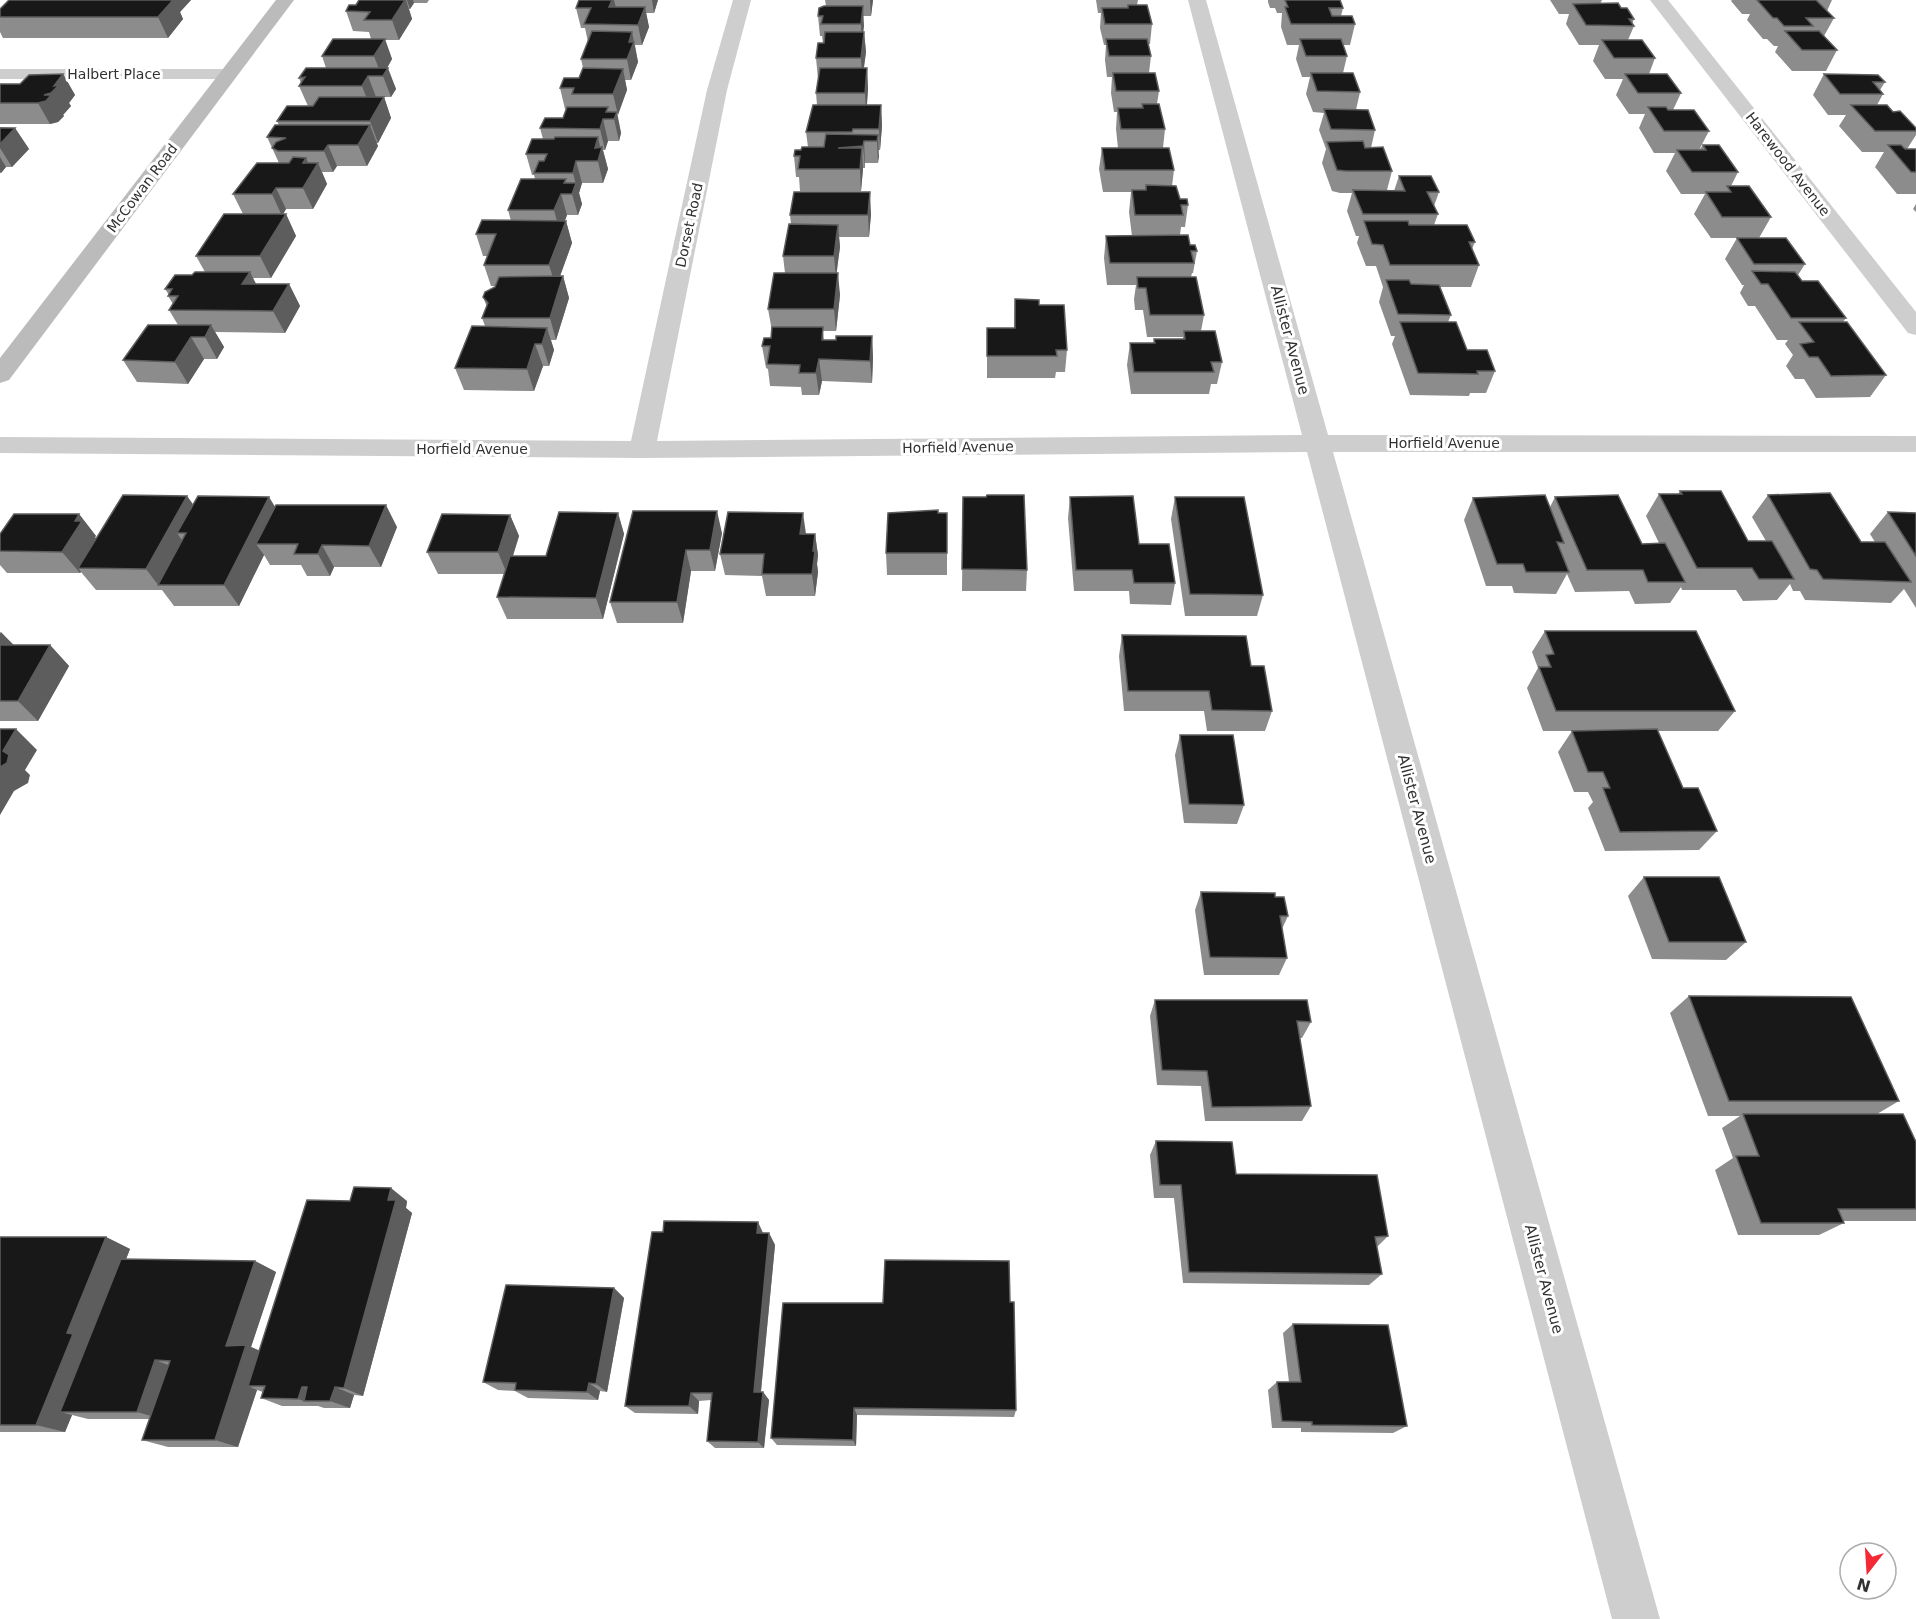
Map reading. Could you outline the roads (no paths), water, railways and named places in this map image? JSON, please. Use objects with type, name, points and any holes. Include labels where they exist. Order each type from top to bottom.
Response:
[{"type":"street","name":"McCowan Road","points":[[0,375],[285,0]]},
{"type":"street","name":"Dorset Road","points":[[642,450],[717,90],[742,0]]},
{"type":"street","name":"Allister Avenue","points":[[1197,0],[1636,1619]]},
{"type":"street","name":"Harewood Avenue","points":[[1659,0],[1916,328]]},
{"type":"street","name":"Horfield Avenue","points":[[0,445],[642,450],[1318,444],[1916,444]]},
{"type":"lane","name":"Halbert Place","points":[[0,74],[229,74]]}]
